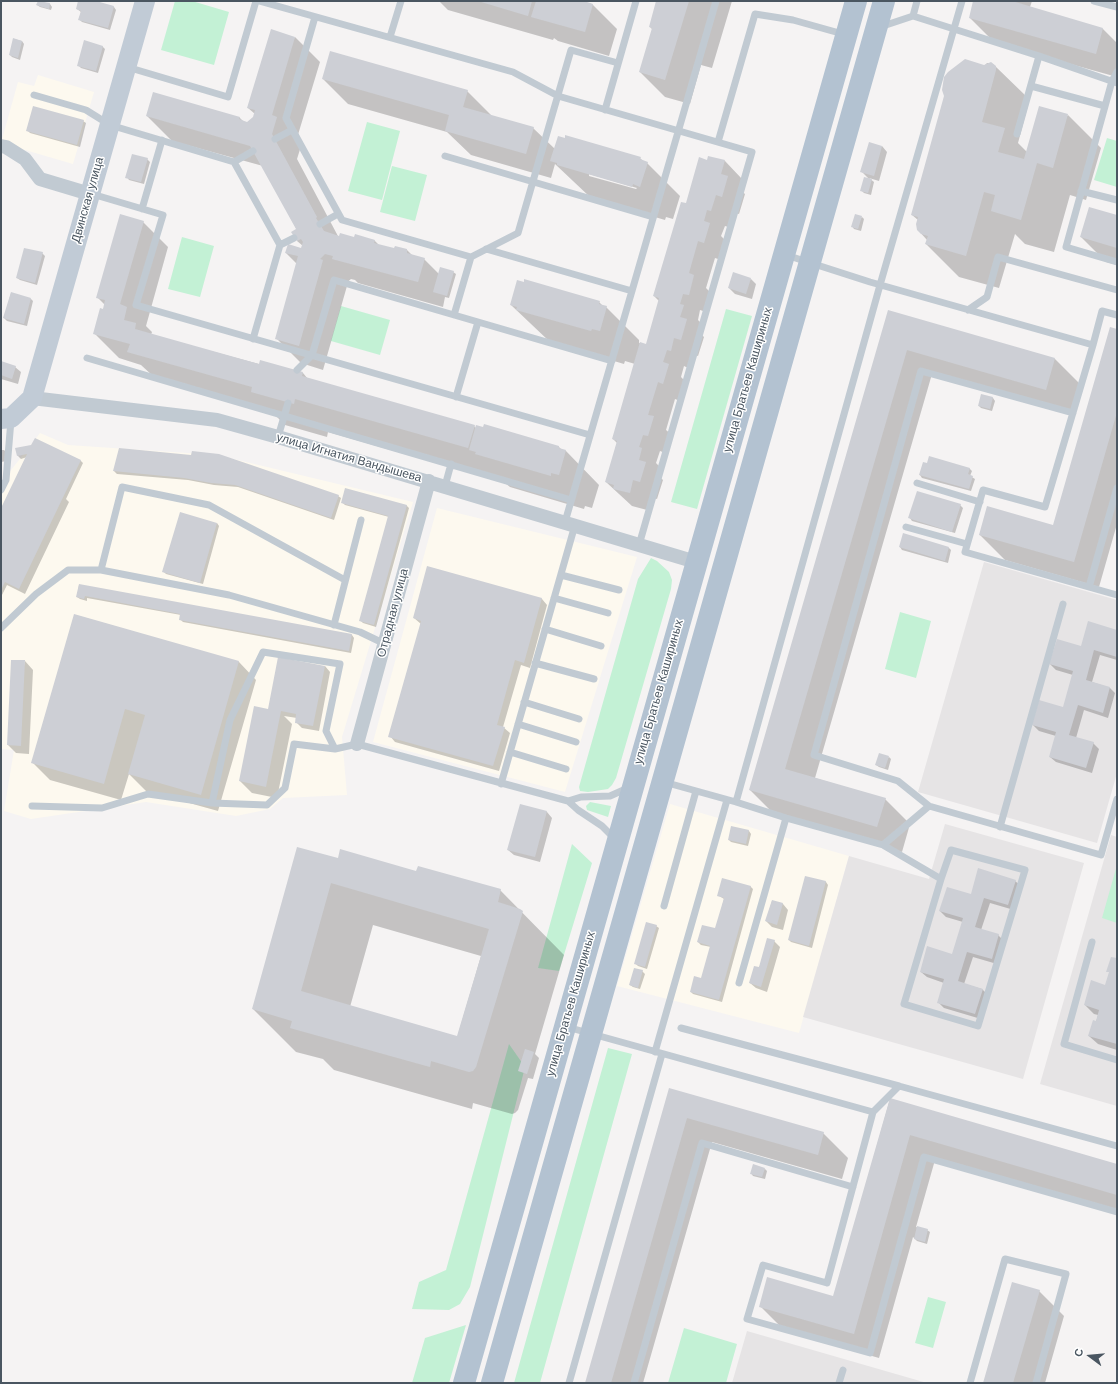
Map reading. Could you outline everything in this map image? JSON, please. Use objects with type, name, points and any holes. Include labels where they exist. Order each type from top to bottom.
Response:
[{"type":"main road","name":"улица Братьев Кашириных","points":[[464,1383],[632,786],[856,1]]},
{"type":"main road","points":[[492,1383],[884,1]]},
{"type":"street","name":"Двинская улица","points":[[32,398],[145,1]]},
{"type":"street","points":[[1,146],[6,147],[25,159],[40,179],[90,194]]},
{"type":"street","points":[[6,418],[32,398]]},
{"type":"street","name":"улица Игнатия Вандышева","points":[[32,398],[216,420],[429,481],[696,562]]},
{"type":"street","name":"Отрадная улица","points":[[357,744],[429,481]]},
{"type":"lane","points":[[126,67],[228,97],[257,1],[513,72],[558,96],[752,152],[639,544]]},
{"type":"lane","points":[[390,38],[401,1]]},
{"type":"lane","points":[[605,110],[636,1]]},
{"type":"lane","points":[[501,784],[561,575],[570,523],[571,500],[716,1]]},
{"type":"lane","points":[[913,16],[917,1]]},
{"type":"lane","points":[[736,802],[880,285],[962,1]]},
{"type":"lane","points":[[1094,1],[1117,8]]},
{"type":"lane","points":[[718,142],[755,14],[793,20],[846,35]]},
{"type":"lane","points":[[876,29],[913,16],[1039,56],[1114,82]]},
{"type":"lane","points":[[315,17],[286,118],[338,214],[342,220],[470,257],[518,233],[571,50],[618,63]]},
{"type":"lane","points":[[1017,134],[1039,56]]},
{"type":"lane","points":[[1117,72],[1105,106],[1066,246],[1117,262]]},
{"type":"lane","points":[[1031,86],[1105,106]]},
{"type":"lane","points":[[34,95],[86,110],[110,125],[234,162],[280,245],[253,338]]},
{"type":"lane","points":[[275,139],[292,130]]},
{"type":"lane","points":[[142,209],[162,140]]},
{"type":"lane","points":[[234,162],[253,152]]},
{"type":"lane","points":[[445,156],[653,217]]},
{"type":"lane","points":[[1081,190],[1117,200]]},
{"type":"lane","points":[[90,194],[163,215],[136,305],[590,435]]},
{"type":"lane","points":[[320,224],[338,214]]},
{"type":"lane","points":[[280,245],[294,238]]},
{"type":"lane","points":[[486,249],[632,291]]},
{"type":"lane","points":[[784,255],[880,285],[1092,345]]},
{"type":"lane","points":[[454,315],[470,257]]},
{"type":"lane","points":[[968,310],[987,298],[998,257],[1117,290]]},
{"type":"lane","points":[[297,370],[312,355],[334,280],[612,361]]},
{"type":"lane","points":[[1117,315],[1102,311],[1045,507],[983,490],[965,552],[1117,595]]},
{"type":"lane","points":[[456,397],[478,322]]},
{"type":"lane","points":[[87,358],[571,500]]},
{"type":"lane","points":[[1073,413],[921,371],[814,755],[898,781],[929,806],[1101,855],[1117,798]]},
{"type":"lane","points":[[278,437],[288,403]]},
{"type":"lane","points":[[1,490],[4,480],[6,418]]},
{"type":"lane","points":[[445,486],[451,464]]},
{"type":"lane","points":[[917,483],[980,502]]},
{"type":"lane","points":[[101,570],[122,487],[209,505],[346,580]]},
{"type":"lane","points":[[1089,588],[1117,488]]},
{"type":"lane","points":[[334,625],[361,520]]},
{"type":"lane","points":[[906,527],[967,544]]},
{"type":"lane","points":[[1,628],[36,594],[68,570],[101,570],[229,595],[360,632],[385,644]]},
{"type":"lane","points":[[561,575],[618,590]]},
{"type":"lane","points":[[554,598],[608,613]]},
{"type":"lane","points":[[1000,827],[1063,604]]},
{"type":"lane","points":[[545,628],[601,646]]},
{"type":"lane","points":[[212,803],[230,720],[263,652],[340,664],[326,731],[335,749]]},
{"type":"lane","points":[[535,663],[594,679]]},
{"type":"lane","points":[[524,702],[579,719]]},
{"type":"lane","points":[[518,724],[576,742]]},
{"type":"lane","points":[[32,806],[102,808],[148,794],[212,803],[267,805],[285,788],[294,744],[335,749],[357,744],[568,801],[578,810],[602,826],[617,841]]},
{"type":"lane","points":[[510,752],[566,769]]},
{"type":"lane","points":[[662,781],[883,845],[941,879]]},
{"type":"lane","points":[[568,801],[581,797],[610,796],[632,786]]},
{"type":"lane","points":[[664,906],[696,791]]},
{"type":"lane","points":[[569,1383],[727,800]]},
{"type":"lane","points":[[883,845],[929,806]]},
{"type":"lane","points":[[739,984],[786,818]]},
{"type":"lane","points":[[951,850],[1025,870],[978,1026],[904,1004],[941,879],[951,850]]},
{"type":"lane","points":[[1092,942],[1064,1044],[1117,1060]]},
{"type":"lane","points":[[564,1027],[873,1112]]},
{"type":"lane","points":[[681,1028],[1117,1146]]},
{"type":"lane","points":[[899,1086],[873,1112],[827,1283],[763,1265],[747,1320],[870,1353],[924,1157],[1117,1212]]},
{"type":"lane","points":[[634,1383],[702,1144],[852,1187]]},
{"type":"lane","points":[[970,1383],[1005,1259],[1066,1274],[1036,1383]]},
{"type":"lane","points":[[839,1383],[843,1370]]},
{"type":"shaded area","points":[[38,75],[94,92],[73,164],[1,143],[18,82],[34,86]]},
{"type":"shaded area","points":[[40,433],[68,445],[217,455],[413,502],[342,737],[347,795],[283,798],[270,809],[236,816],[146,802],[31,819],[4,811],[14,750],[1,749],[1,483]]},
{"type":"shaded area","points":[[437,508],[637,557],[565,792],[373,742]]},
{"type":"shaded area","points":[[984,562],[1117,600],[1117,773],[1097,843],[918,792]]},
{"type":"shaded area","points":[[670,804],[849,856],[799,1033],[617,986]]},
{"type":"shaded area","points":[[945,824],[1084,863],[1023,1079],[803,1017],[849,856],[929,879]]},
{"type":"shaded area","points":[[1111,835],[1117,837],[1117,1106],[1040,1084]]},
{"type":"shaded area","points":[[747,1331],[927,1383],[732,1383]]},
{"type":"green space","points":[[175,1],[192,1],[229,12],[214,65],[161,50]]},
{"type":"green space","points":[[367,122],[400,131],[382,200],[348,191]]},
{"type":"green space","points":[[1107,138],[1117,141],[1117,187],[1094,180]]},
{"type":"green space","points":[[392,166],[427,175],[415,221],[380,212]]},
{"type":"green space","points":[[182,237],[214,246],[200,297],[168,289]]},
{"type":"green space","points":[[341,306],[390,320],[380,355],[331,341]]},
{"type":"green space","points":[[726,309],[752,316],[697,509],[671,502]]},
{"type":"green space","points":[[651,558],[657,561],[669,572],[672,580],[671,589],[616,778],[608,789],[588,792],[580,791],[579,787],[638,579]]},
{"type":"green space","points":[[900,612],[931,621],[916,678],[885,669]]},
{"type":"green space","points":[[590,802],[611,806],[608,817],[587,810],[586,806]]},
{"type":"green space","points":[[572,844],[592,863],[559,971],[538,968]]},
{"type":"green space","points":[[1117,865],[1117,923],[1102,918]]},
{"type":"green space","points":[[509,1044],[525,1067],[470,1287],[460,1304],[449,1310],[412,1309],[419,1282],[446,1270]]},
{"type":"green space","points":[[608,1048],[632,1054],[540,1383],[514,1383]]},
{"type":"green space","points":[[928,1297],[946,1302],[933,1348],[915,1343]]},
{"type":"green space","points":[[466,1325],[449,1383],[412,1383],[425,1338]]},
{"type":"green space","points":[[684,1328],[737,1344],[726,1383],[668,1383]]},
{"type":"building","points":[[38,1],[50,3],[49,9],[36,5]]},
{"type":"building","points":[[78,1],[96,1],[114,6],[108,28],[78,20],[81,11],[76,9]]},
{"type":"building","points":[[478,1],[532,1],[528,16]]},
{"type":"building","points":[[536,1],[584,1],[593,4],[585,32],[531,17]]},
{"type":"building","points":[[656,1],[689,1],[665,80],[639,72],[652,28],[649,27]]},
{"type":"building","points":[[973,1],[1012,1],[1103,28],[1096,54],[969,18]]},
{"type":"building","points":[[271,29],[295,37],[272,115],[277,117],[272,134],[324,231],[339,236],[340,233],[354,237],[355,234],[375,240],[374,243],[394,248],[395,246],[407,249],[407,253],[425,258],[418,282],[332,259],[333,256],[325,254],[320,259],[323,260],[299,346],[275,339],[298,256],[285,253],[288,244],[301,248],[303,242],[301,239],[297,241],[291,232],[296,229],[250,146],[146,116],[153,92],[240,117],[239,119],[247,122],[253,117],[255,110],[247,108]]},
{"type":"building","points":[[13,38],[22,41],[18,58],[9,55]]},
{"type":"building","points":[[84,40],[103,46],[96,71],[77,66]]},
{"type":"building","points":[[330,51],[468,90],[463,107],[534,127],[526,154],[445,131],[449,115],[322,79]]},
{"type":"building","points":[[965,59],[984,65],[991,62],[996,66],[982,122],[1005,128],[998,152],[1024,159],[1039,106],[1068,114],[1053,168],[1037,163],[1021,220],[991,211],[995,195],[984,192],[966,256],[925,244],[928,236],[921,234],[917,230],[916,224],[918,217],[911,215],[944,96],[942,90],[944,77]]},
{"type":"building","points":[[33,106],[84,120],[77,145],[26,131]]},
{"type":"building","points":[[565,135],[641,157],[640,159],[648,162],[640,187],[633,184],[632,187],[557,165],[557,163],[550,161],[558,136],[565,138]]},
{"type":"building","points":[[869,142],[882,146],[874,176],[860,172]]},
{"type":"building","points":[[132,154],[148,158],[141,182],[125,178]]},
{"type":"building","points":[[708,156],[725,160],[721,174],[728,176],[722,197],[716,195],[711,211],[707,210],[704,221],[710,223],[704,243],[698,241],[689,273],[694,275],[689,295],[683,294],[680,304],[684,305],[680,317],[687,319],[681,340],[674,338],[671,351],[667,350],[663,362],[669,364],[663,384],[658,382],[648,415],[654,416],[648,436],[643,435],[639,447],[642,448],[639,460],[646,462],[640,482],[633,480],[630,493],[613,489],[614,485],[605,482],[617,441],[612,439],[640,342],[646,344],[659,298],[653,296],[681,202],[686,203],[699,157],[707,160]]},
{"type":"building","points":[[864,177],[872,179],[868,193],[860,191]]},
{"type":"building","points":[[1089,207],[1117,215],[1117,248],[1080,237]]},
{"type":"building","points":[[120,214],[144,221],[120,304],[127,307],[124,320],[136,323],[135,329],[259,364],[260,360],[303,372],[302,376],[475,425],[468,448],[295,399],[294,404],[251,392],[252,387],[127,352],[130,344],[93,334],[100,308],[103,309],[105,300],[96,298]]},
{"type":"building","points":[[855,214],[862,216],[858,229],[851,227]]},
{"type":"building","points":[[24,248],[43,252],[35,283],[16,278]]},
{"type":"building","points":[[440,267],[454,271],[447,296],[433,292]]},
{"type":"building","points":[[733,272],[751,278],[746,294],[728,288]]},
{"type":"building","points":[[524,279],[600,301],[599,304],[607,306],[600,331],[592,329],[591,331],[516,310],[517,307],[510,305],[517,280],[524,282]]},
{"type":"building","points":[[11,292],[31,298],[24,324],[3,318]]},
{"type":"building","points":[[888,310],[1055,358],[1046,390],[907,350],[785,769],[886,798],[877,827],[749,790]]},
{"type":"building","points":[[1110,327],[1117,329],[1117,412],[1074,562],[979,535],[987,506],[1053,525]]},
{"type":"building","points":[[1,361],[16,366],[12,379],[1,375]]},
{"type":"building","points":[[981,394],[993,397],[990,409],[978,406]]},
{"type":"building","points":[[484,424],[559,446],[559,448],[566,450],[559,475],[551,473],[551,476],[475,454],[476,452],[469,450],[476,425],[483,427]]},
{"type":"building","points":[[35,438],[81,460],[19,589],[5,582],[1,590],[1,508],[27,454],[17,456],[15,448],[31,445]]},
{"type":"building","points":[[119,448],[191,455],[192,451],[219,454],[339,495],[331,518],[235,485],[113,471]]},
{"type":"building","points":[[929,456],[970,468],[968,474],[973,476],[969,489],[919,475],[923,462],[927,463]]},
{"type":"building","points":[[345,488],[407,505],[374,625],[359,621],[388,516],[341,503]]},
{"type":"building","points":[[917,491],[961,504],[952,532],[908,518]]},
{"type":"building","points":[[180,512],[217,523],[200,583],[162,572]]},
{"type":"building","points":[[903,533],[949,547],[945,561],[899,547]]},
{"type":"building","points":[[427,566],[542,598],[524,663],[515,660],[497,725],[505,727],[493,766],[388,737],[421,621],[413,618]]},
{"type":"building","points":[[79,584],[352,634],[349,651],[179,620],[180,614],[85,596],[84,599],[76,597]]},
{"type":"building","points":[[74,614],[239,661],[201,795],[128,774],[145,715],[125,709],[104,784],[31,763]]},
{"type":"building","points":[[1088,621],[1117,630],[1117,657],[1094,650],[1086,680],[1110,687],[1103,713],[1078,705],[1069,735],[1094,742],[1086,768],[1049,757],[1056,732],[1032,725],[1039,700],[1063,707],[1073,671],[1049,664],[1057,639],[1081,646]]},
{"type":"building","points":[[278,657],[325,666],[313,726],[295,723],[296,714],[281,711],[266,787],[239,781],[254,706],[268,709]]},
{"type":"building","points":[[11,660],[25,660],[21,746],[7,745]]},
{"type":"building","points":[[879,753],[889,756],[885,768],[875,765]]},
{"type":"building","points":[[520,804],[547,811],[535,857],[507,850]]},
{"type":"building","points":[[731,826],[749,830],[746,844],[728,840]]},
{"type":"building","points":[[297,847],[338,858],[340,849],[416,871],[418,866],[501,889],[498,902],[523,911],[476,1067],[473,1071],[469,1072],[431,1061],[430,1067],[290,1028],[292,1021],[252,1009]],"holes":[[[331,883],[489,929],[457,1036],[301,991]]]},
{"type":"building","points":[[978,868],[1016,880],[1008,905],[984,898],[975,927],[999,934],[992,959],[967,952],[958,981],[983,989],[975,1014],[937,1003],[944,979],[920,972],[927,946],[952,954],[963,918],[939,911],[947,887],[971,894]]},
{"type":"building","points":[[805,876],[826,881],[809,946],[788,940]]},
{"type":"building","points":[[722,878],[751,886],[719,1000],[690,992],[694,976],[701,978],[710,946],[697,942],[702,925],[715,928],[724,898],[717,896]]},
{"type":"building","points":[[772,900],[783,903],[777,925],[765,921]]},
{"type":"building","points":[[646,922],[657,925],[645,967],[634,964]]},
{"type":"building","points":[[767,938],[775,940],[761,987],[749,983],[754,966],[759,967]]},
{"type":"building","points":[[1111,957],[1117,958],[1117,1044],[1088,1036],[1093,1020],[1096,1021],[1099,1010],[1084,1005],[1091,980],[1105,985],[1109,972],[1106,972]]},
{"type":"building","points":[[634,968],[643,970],[638,988],[629,985]]},
{"type":"building","points":[[525,1049],[534,1052],[527,1074],[518,1071]]},
{"type":"building","points":[[669,1088],[824,1132],[818,1155],[687,1118],[611,1383],[585,1383]]},
{"type":"building","points":[[890,1098],[1117,1164],[1117,1195],[910,1135],[854,1334],[759,1307],[767,1277],[833,1296]]},
{"type":"building","points":[[753,1164],[765,1168],[762,1177],[750,1174]]},
{"type":"building","points":[[917,1226],[928,1229],[925,1242],[914,1239]]},
{"type":"building","points":[[1012,1282],[1040,1290],[1013,1383],[983,1383]]}]
